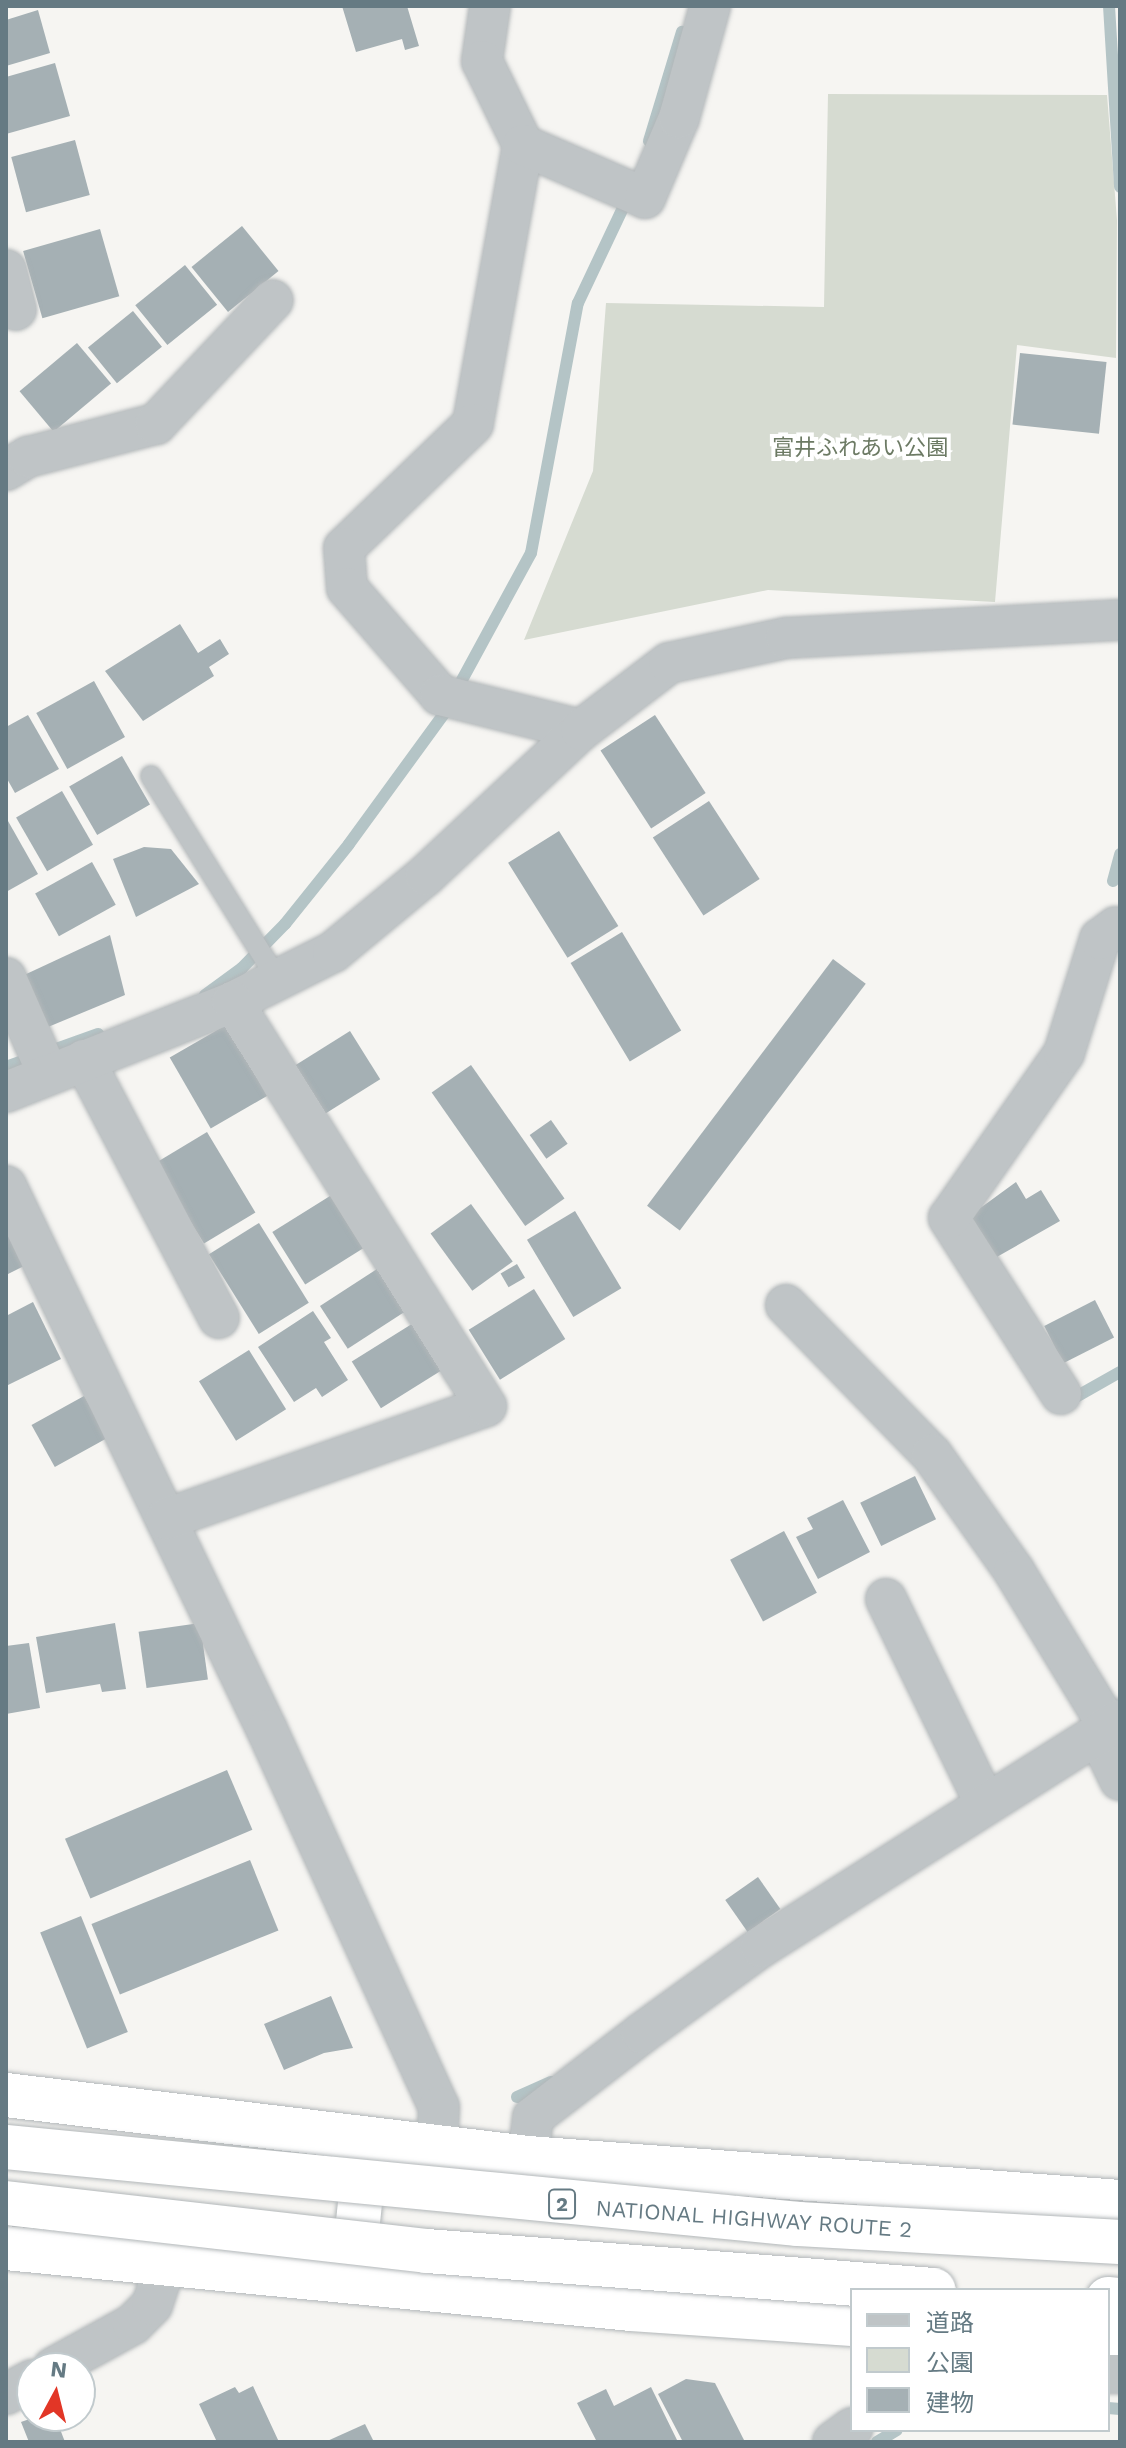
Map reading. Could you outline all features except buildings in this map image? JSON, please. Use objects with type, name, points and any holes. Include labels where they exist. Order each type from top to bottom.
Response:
[{"type":"highway","points":[[6,2095],[528,2158],[1120,2202]]},
{"type":"highway","points":[[351,2284],[367,2139]]},
{"type":"highway","name":"NATIONAL HIGHWAY ROUTE 2","points":[[6,2147],[782,2223],[1120,2242]]},
{"type":"highway","points":[[6,2203],[427,2251],[908,2288]]},
{"type":"highway","points":[[6,2248],[351,2284],[850,2328]]},
{"type":"street","points":[[490,6],[482,61],[523,145],[473,424],[344,548],[347,588],[452,698],[581,730]]},
{"type":"street","points":[[523,145],[645,198],[679,118],[710,6]]},
{"type":"street","points":[[6,270],[16,310]]},
{"type":"street","points":[[6,470],[28,457],[156,424],[273,300]]},
{"type":"street","points":[[6,1092],[47,1073],[233,1002],[333,952],[426,875],[581,730],[669,663],[786,638],[1120,620]]},
{"type":"street","points":[[1061,1394],[949,1218],[1064,1053],[1100,939],[1119,922]]},
{"type":"street","points":[[6,978],[47,1073]]},
{"type":"street","points":[[166,1519],[486,1406],[233,1002]]},
{"type":"street","points":[[84,1060],[219,1318]]},
{"type":"street","points":[[6,1186],[166,1519],[439,2107],[437,2147]]},
{"type":"street","points":[[786,1305],[932,1455],[1014,1571],[1109,1727],[1120,1780]]},
{"type":"street","points":[[886,1599],[984,1801]]},
{"type":"street","points":[[528,2158],[533,2117],[761,1947],[984,1801],[1109,1727]]},
{"type":"street","points":[[82,2352],[133,2324],[152,2305],[165,2266]]},
{"type":"street","points":[[833,2442],[850,2429]]},
{"type":"lane","points":[[151,776],[277,978]]},
{"type":"green space","name":"富井ふれあい公園","points":[[828,94],[1107,95],[1117,220],[1116,358],[1017,345],[995,602],[768,590],[524,640],[593,471],[606,303],[824,307]]},
{"type":"waterway","points":[[1109,6],[1120,187]]},
{"type":"waterway","points":[[649,141],[682,32]]},
{"type":"waterway","points":[[205,995],[242,968],[285,924],[349,844],[443,715],[531,553],[578,303],[623,208]]},
{"type":"waterway","points":[[1113,881],[1120,854]]},
{"type":"waterway","points":[[6,1067],[98,1034]]},
{"type":"waterway","points":[[1069,1391],[1074,1398],[1120,1372]]},
{"type":"waterway","points":[[517,2097],[551,2082]]},
{"type":"waterway","points":[[1110,2408],[1120,2409]]},
{"type":"waterway","points":[[877,2442],[894,2432]]}]
